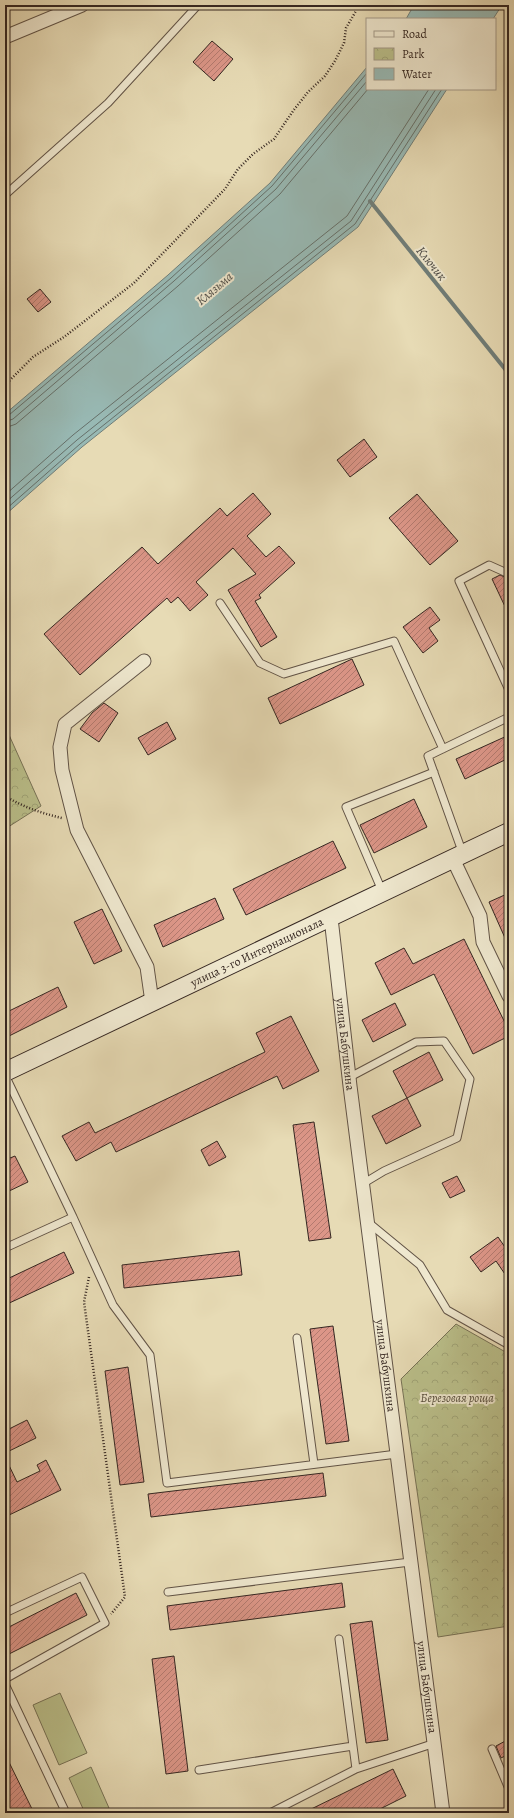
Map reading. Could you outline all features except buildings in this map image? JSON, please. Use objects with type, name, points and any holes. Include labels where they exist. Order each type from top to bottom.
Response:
[{"type":"main road","name":"улица 3-го Интернационала","points":[[5,1074],[152,1002],[509,832]]},
{"type":"street","points":[[5,37],[82,5]]},
{"type":"street","points":[[144,661],[65,724],[60,747],[62,770],[77,830],[146,967],[152,1002]]},
{"type":"street","points":[[458,857],[480,916],[483,942],[509,996]]},
{"type":"street","name":"улица Бабушкина","points":[[331,918],[410,1562],[443,1813]]},
{"type":"lane","points":[[5,195],[108,104],[198,5]]},
{"type":"lane","points":[[509,574],[489,565],[459,581],[509,690]]},
{"type":"lane","points":[[220,603],[260,663],[284,674],[394,641],[442,749]]},
{"type":"lane","points":[[458,857],[428,756],[509,717]]},
{"type":"lane","points":[[383,893],[346,808],[434,772]]},
{"type":"lane","points":[[350,1078],[416,1042],[444,1041],[470,1079],[457,1138],[384,1171],[364,1183]]},
{"type":"lane","points":[[5,1074],[113,1305],[150,1355],[167,1483],[397,1454]]},
{"type":"lane","points":[[5,1248],[73,1217]]},
{"type":"lane","points":[[369,1223],[420,1265],[447,1310],[509,1345]]},
{"type":"lane","points":[[298,1338],[314,1464]]},
{"type":"lane","points":[[168,1592],[410,1562]]},
{"type":"lane","points":[[5,1613],[82,1577],[105,1623],[5,1679]]},
{"type":"lane","points":[[339,1639],[356,1769]]},
{"type":"lane","points":[[5,1684],[66,1813]]},
{"type":"lane","points":[[270,1813],[356,1769],[434,1743]]},
{"type":"lane","points":[[199,1770],[353,1746]]},
{"type":"lane","points":[[492,1749],[509,1789]]},
{"type":"path","points":[[5,385],[33,357],[64,336],[134,283],[225,189],[238,168],[253,154],[274,139],[297,106],[308,92],[325,76],[335,61],[344,43],[346,28],[356,11],[356,5]]},
{"type":"path","points":[[509,464],[509,474]]},
{"type":"path","points":[[5,796],[21,806],[64,819],[77,830]]},
{"type":"path","points":[[92,1259],[84,1302],[125,1597],[105,1623]]},
{"type":"green space","points":[[5,726],[41,806],[5,829]]},
{"type":"green space","name":"Березовая роща","points":[[456,1324],[509,1354],[509,1626],[438,1637],[401,1379]]},
{"type":"green space","points":[[60,1693],[87,1753],[59,1765],[33,1705]]},
{"type":"green space","points":[[91,1767],[109,1808],[98,1813],[85,1813],[69,1778]]},
{"type":"water","points":[[414,5],[502,5],[494,18],[407,18]]},
{"type":"water","name":"Клязьма","points":[[366,68],[366,90],[446,90],[358,227],[82,447],[5,515],[5,414],[168,275],[270,183]]},
{"type":"waterway","name":"Ключик","points":[[370,201],[509,374]]}]
